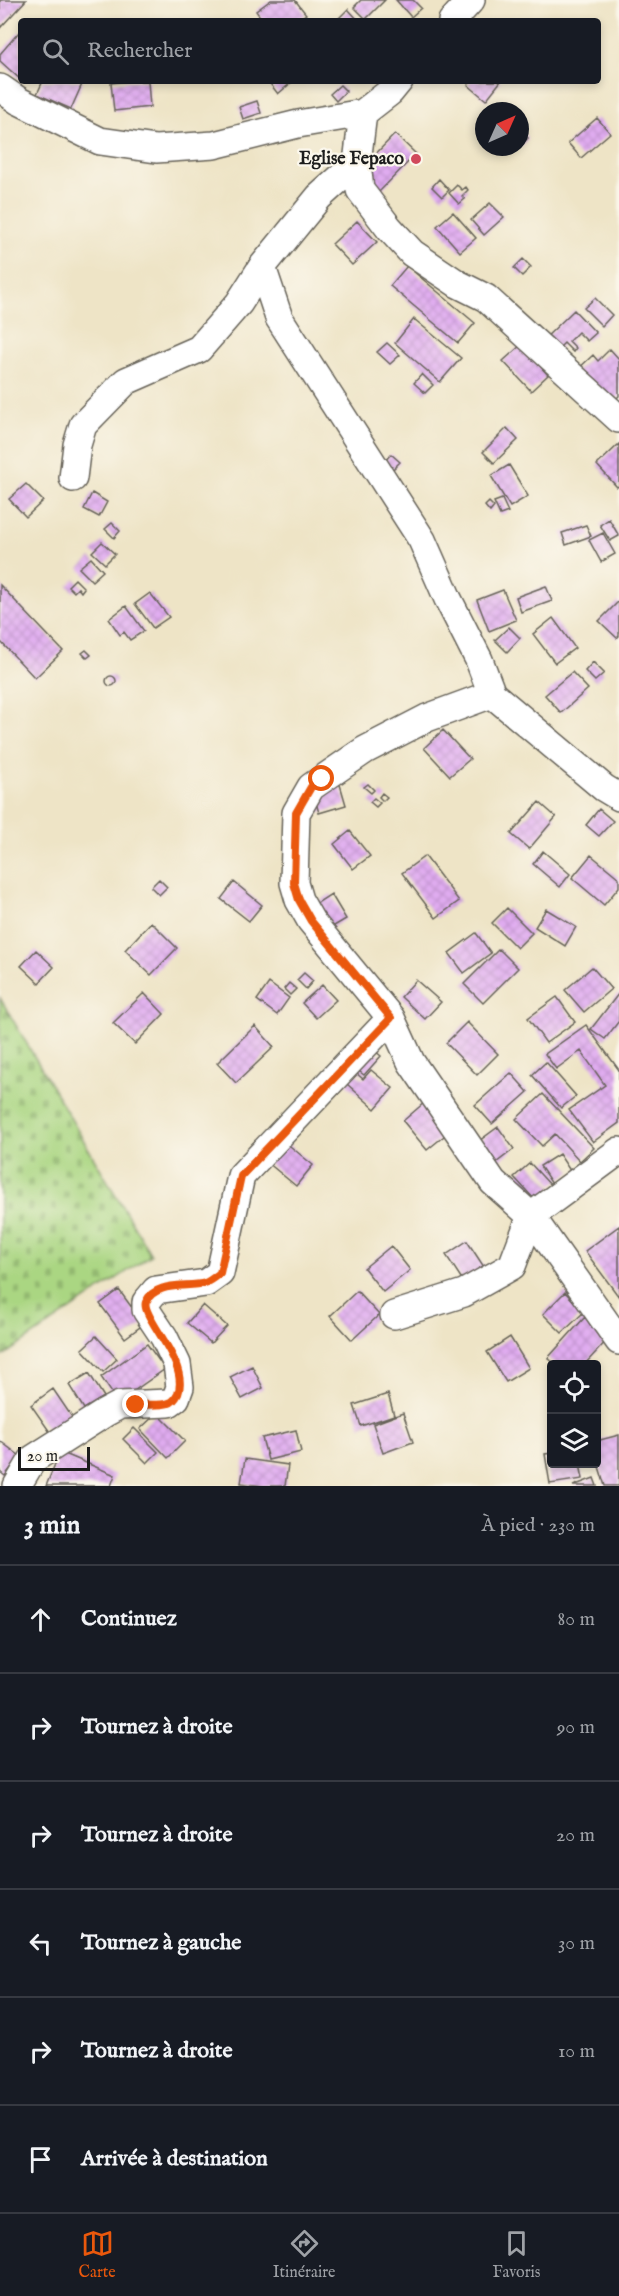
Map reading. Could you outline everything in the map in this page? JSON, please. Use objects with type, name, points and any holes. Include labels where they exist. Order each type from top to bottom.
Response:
[{"type":"street","points":[[455,18],[471,0]]},
{"type":"street","points":[[0,88],[19,101],[100,141],[156,149],[214,145],[298,124],[363,113],[390,93],[397,84]]},
{"type":"street","points":[[363,113],[357,163],[360,190],[412,253],[458,284],[486,298],[619,419]]},
{"type":"street","points":[[73,478],[77,445],[83,425],[89,418],[126,381],[199,349],[239,303],[262,267],[319,197],[357,163]]},
{"type":"street","points":[[262,267],[279,318],[422,540],[448,599],[479,660],[492,694],[595,780],[619,797]]},
{"type":"street","points":[[492,694],[428,718],[364,750],[311,787],[296,813],[294,883],[299,900],[311,921],[391,1018],[411,1062],[493,1182],[531,1216],[619,1341]]},
{"type":"street","points":[[16,1486],[33,1459],[105,1413],[120,1405],[169,1403],[176,1398],[180,1387],[177,1364],[164,1337],[146,1310],[146,1302],[156,1290],[192,1283],[206,1283],[220,1273],[241,1176],[391,1018]]},
{"type":"street","points":[[394,1315],[464,1293],[512,1266],[531,1216],[619,1151]]},
{"type":"green space","points":[[0,998],[151,1255],[0,1358]]},
{"type":"building","points":[[0,0],[26,0],[0,28]]},
{"type":"building","points":[[271,0],[295,0],[306,14],[300,18],[261,18],[256,11]]},
{"type":"building","points":[[361,0],[385,0],[367,18],[354,7]]},
{"type":"building","points":[[396,0],[413,0],[421,8],[411,17]]},
{"type":"building","points":[[348,9],[356,18],[339,18]]},
{"type":"building","points":[[18,33],[18,77],[0,61],[0,54]]},
{"type":"building","points":[[42,84],[82,84],[71,109],[37,94]]},
{"type":"building","points":[[111,84],[148,84],[150,107],[114,111]]},
{"type":"building","points":[[270,84],[290,84],[278,94]]},
{"type":"building","points":[[469,84],[499,84],[486,100]]},
{"type":"building","points":[[340,85],[346,91],[336,101],[330,94]]},
{"type":"building","points":[[257,101],[261,113],[243,119],[239,107]]},
{"type":"building","points":[[597,118],[610,133],[581,158],[568,143]]},
{"type":"building","points":[[395,134],[416,154],[379,192],[358,172]]},
{"type":"building","points":[[439,179],[449,190],[442,197],[432,187]]},
{"type":"building","points":[[457,185],[462,190],[466,187],[468,190],[462,196],[465,199],[459,204],[449,193]]},
{"type":"building","points":[[490,203],[504,217],[484,235],[471,220]]},
{"type":"building","points":[[453,212],[476,238],[460,252],[437,226]]},
{"type":"building","points":[[357,221],[377,242],[352,265],[332,244]]},
{"type":"building","points":[[523,259],[531,267],[522,276],[514,268]]},
{"type":"building","points":[[407,266],[475,323],[458,343],[390,286]]},
{"type":"building","points":[[595,298],[612,315],[602,326],[584,308]]},
{"type":"building","points":[[574,310],[596,333],[587,341],[578,332],[569,341],[576,348],[573,352],[564,343],[551,356],[539,344]]},
{"type":"building","points":[[414,319],[461,358],[440,382],[395,343]]},
{"type":"building","points":[[387,343],[400,355],[390,364],[377,352]]},
{"type":"building","points":[[521,345],[548,375],[531,391],[503,361]]},
{"type":"building","points":[[610,349],[619,359],[619,396],[608,406],[576,371],[593,355],[598,361]]},
{"type":"building","points":[[422,374],[433,385],[425,393],[414,383]]},
{"type":"building","points":[[507,428],[518,440],[494,463],[483,452]]},
{"type":"building","points":[[619,444],[619,486],[617,487],[597,465]]},
{"type":"building","points":[[391,454],[400,462],[391,471],[383,463]]},
{"type":"building","points":[[509,465],[528,496],[510,507],[491,476]]},
{"type":"building","points":[[26,484],[43,501],[26,517],[9,499]]},
{"type":"building","points":[[92,493],[107,502],[99,517],[84,509]]},
{"type":"building","points":[[502,499],[508,512],[500,515],[494,502]]},
{"type":"building","points":[[489,502],[494,507],[490,512],[485,506]]},
{"type":"building","points":[[609,519],[619,536],[610,541],[600,525]]},
{"type":"building","points":[[112,523],[120,531],[114,538],[105,529]]},
{"type":"building","points":[[586,525],[591,536],[566,545],[562,533]]},
{"type":"building","points":[[603,533],[615,554],[601,562],[589,540]]},
{"type":"building","points":[[102,542],[115,554],[105,564],[92,552]]},
{"type":"building","points":[[91,558],[103,571],[92,581],[79,568]]},
{"type":"building","points":[[75,579],[84,588],[81,592],[78,588],[74,592],[68,586]]},
{"type":"building","points":[[0,585],[63,651],[35,678],[0,641]]},
{"type":"building","points":[[546,586],[552,601],[521,612],[516,597]]},
{"type":"building","points":[[503,590],[516,620],[489,631],[477,600]]},
{"type":"building","points":[[150,593],[169,617],[153,628],[135,604]]},
{"type":"building","points":[[619,601],[619,636],[617,638],[599,621]]},
{"type":"building","points":[[126,606],[144,631],[130,640],[124,632],[120,635],[109,619]]},
{"type":"building","points":[[553,618],[575,648],[555,663],[533,634]]},
{"type":"building","points":[[509,627],[520,638],[507,652],[495,640]]},
{"type":"building","points":[[86,650],[91,655],[87,658],[82,653]]},
{"type":"building","points":[[593,662],[604,673],[595,681],[585,671]]},
{"type":"building","points":[[572,672],[588,689],[561,713],[545,695]]},
{"type":"building","points":[[111,676],[115,677],[115,685],[111,686],[107,685],[106,681],[107,677]]},
{"type":"building","points":[[443,730],[470,759],[450,776],[424,748]]},
{"type":"building","points":[[339,781],[346,805],[319,813],[312,788]]},
{"type":"building","points":[[368,784],[374,790],[371,793],[364,787]]},
{"type":"building","points":[[382,793],[387,797],[383,801],[379,797]]},
{"type":"building","points":[[374,798],[380,803],[376,807],[370,802]]},
{"type":"building","points":[[539,802],[556,817],[529,849],[511,834]]},
{"type":"building","points":[[599,809],[613,821],[599,836],[586,825]]},
{"type":"building","points":[[350,831],[370,856],[353,869],[334,844]]},
{"type":"building","points":[[543,851],[570,874],[560,887],[533,864]]},
{"type":"building","points":[[591,855],[619,878],[619,887],[604,905],[572,878]]},
{"type":"building","points":[[425,856],[459,901],[436,918],[402,873]]},
{"type":"building","points":[[159,879],[167,887],[159,895],[151,887]]},
{"type":"building","points":[[234,882],[262,905],[249,921],[221,899]]},
{"type":"building","points":[[331,894],[346,919],[329,929],[314,905]]},
{"type":"building","points":[[507,908],[532,933],[517,948],[492,923]]},
{"type":"building","points":[[546,909],[576,927],[565,946],[535,927]]},
{"type":"building","points":[[151,922],[177,948],[151,975],[125,950]]},
{"type":"building","points":[[476,933],[491,953],[464,973],[449,953]]},
{"type":"building","points":[[499,949],[518,968],[483,1003],[464,984]]},
{"type":"building","points":[[36,950],[54,967],[39,983],[21,966]]},
{"type":"building","points":[[592,967],[611,989],[584,1012],[565,990]]},
{"type":"building","points":[[304,973],[313,981],[306,989],[297,980]]},
{"type":"building","points":[[416,980],[441,1002],[425,1019],[401,997]]},
{"type":"building","points":[[269,983],[289,998],[277,1015],[257,1000]]},
{"type":"building","points":[[289,983],[296,989],[290,995],[284,989]]},
{"type":"building","points":[[322,985],[336,1000],[316,1018],[302,1003]]},
{"type":"building","points":[[144,993],[164,1014],[135,1044],[113,1023]]},
{"type":"building","points":[[619,993],[619,1021],[605,1039],[591,1029]]},
{"type":"building","points":[[557,997],[575,1022],[546,1043],[528,1018]]},
{"type":"building","points":[[467,1022],[498,1054],[477,1075],[446,1043]]},
{"type":"building","points":[[586,1025],[619,1070],[619,1123],[593,1142],[569,1110],[605,1085],[581,1051],[556,1069],[545,1054]]},
{"type":"building","points":[[255,1026],[274,1047],[236,1083],[217,1063]]},
{"type":"building","points":[[368,1045],[381,1056],[364,1075],[351,1065]]},
{"type":"building","points":[[546,1062],[576,1096],[561,1108],[532,1075]]},
{"type":"building","points":[[371,1070],[393,1088],[375,1109],[347,1084],[356,1073],[363,1079]]},
{"type":"building","points":[[511,1073],[528,1092],[492,1124],[475,1105]]},
{"type":"building","points":[[543,1094],[594,1148],[580,1161],[555,1134],[542,1146],[516,1119]]},
{"type":"building","points":[[425,1102],[449,1132],[427,1150],[403,1121]]},
{"type":"building","points":[[498,1127],[514,1149],[492,1166],[475,1144]]},
{"type":"building","points":[[279,1137],[313,1165],[296,1186],[262,1158]]},
{"type":"building","points":[[559,1154],[571,1172],[552,1184],[540,1166]]},
{"type":"building","points":[[530,1163],[552,1187],[536,1201],[514,1177]]},
{"type":"building","points":[[619,1226],[619,1297],[585,1251]]},
{"type":"building","points":[[467,1241],[486,1270],[465,1284],[446,1255]]},
{"type":"building","points":[[391,1246],[410,1270],[383,1292],[364,1268]]},
{"type":"building","points":[[119,1290],[144,1324],[125,1338],[100,1304]]},
{"type":"building","points":[[357,1291],[379,1315],[352,1340],[330,1316]]},
{"type":"building","points":[[565,1292],[584,1312],[562,1333],[543,1314]]},
{"type":"building","points":[[203,1305],[227,1326],[211,1343],[187,1323]]},
{"type":"building","points":[[585,1317],[609,1338],[589,1360],[550,1360],[548,1358]]},
{"type":"building","points":[[96,1336],[117,1359],[103,1372],[82,1349]]},
{"type":"building","points":[[510,1337],[529,1368],[506,1382],[487,1352]]},
{"type":"building","points":[[147,1344],[165,1369],[118,1402],[101,1377]]},
{"type":"building","points":[[252,1366],[263,1388],[242,1399],[230,1377]]},
{"type":"building","points":[[89,1373],[104,1397],[84,1409],[69,1385]]},
{"type":"building","points":[[53,1389],[74,1420],[52,1435],[31,1405]]},
{"type":"building","points":[[388,1394],[394,1415],[361,1426],[354,1405]]},
{"type":"building","points":[[157,1413],[185,1441],[168,1458],[140,1429]]},
{"type":"building","points":[[403,1413],[413,1442],[383,1453],[373,1424]]},
{"type":"building","points":[[134,1428],[158,1452],[147,1463],[123,1439]]},
{"type":"building","points":[[296,1430],[301,1452],[268,1460],[262,1438]]},
{"type":"building","points":[[619,1435],[619,1486],[605,1486],[599,1468],[601,1440]]},
{"type":"building","points":[[0,1441],[20,1456],[5,1476],[0,1472]]},
{"type":"building","points":[[60,1452],[115,1475],[111,1486],[46,1486]]},
{"type":"building","points":[[245,1459],[288,1465],[285,1486],[241,1483]]},
{"type":"building","points":[[547,1468],[581,1468],[583,1479],[550,1484]]},
{"type":"building","points":[[594,1478],[597,1486],[573,1486]]},
{"type":"place","name":"Eglise Fepaco","points":[[416,159]]},
{"type":"route","points":[[136,1405],[169,1403],[176,1398],[180,1387],[177,1364],[164,1337],[146,1310],[146,1302],[156,1290],[192,1283],[206,1283],[220,1273],[241,1176],[391,1018],[311,921],[299,900],[294,883],[296,813],[311,787],[322,779]]}]
